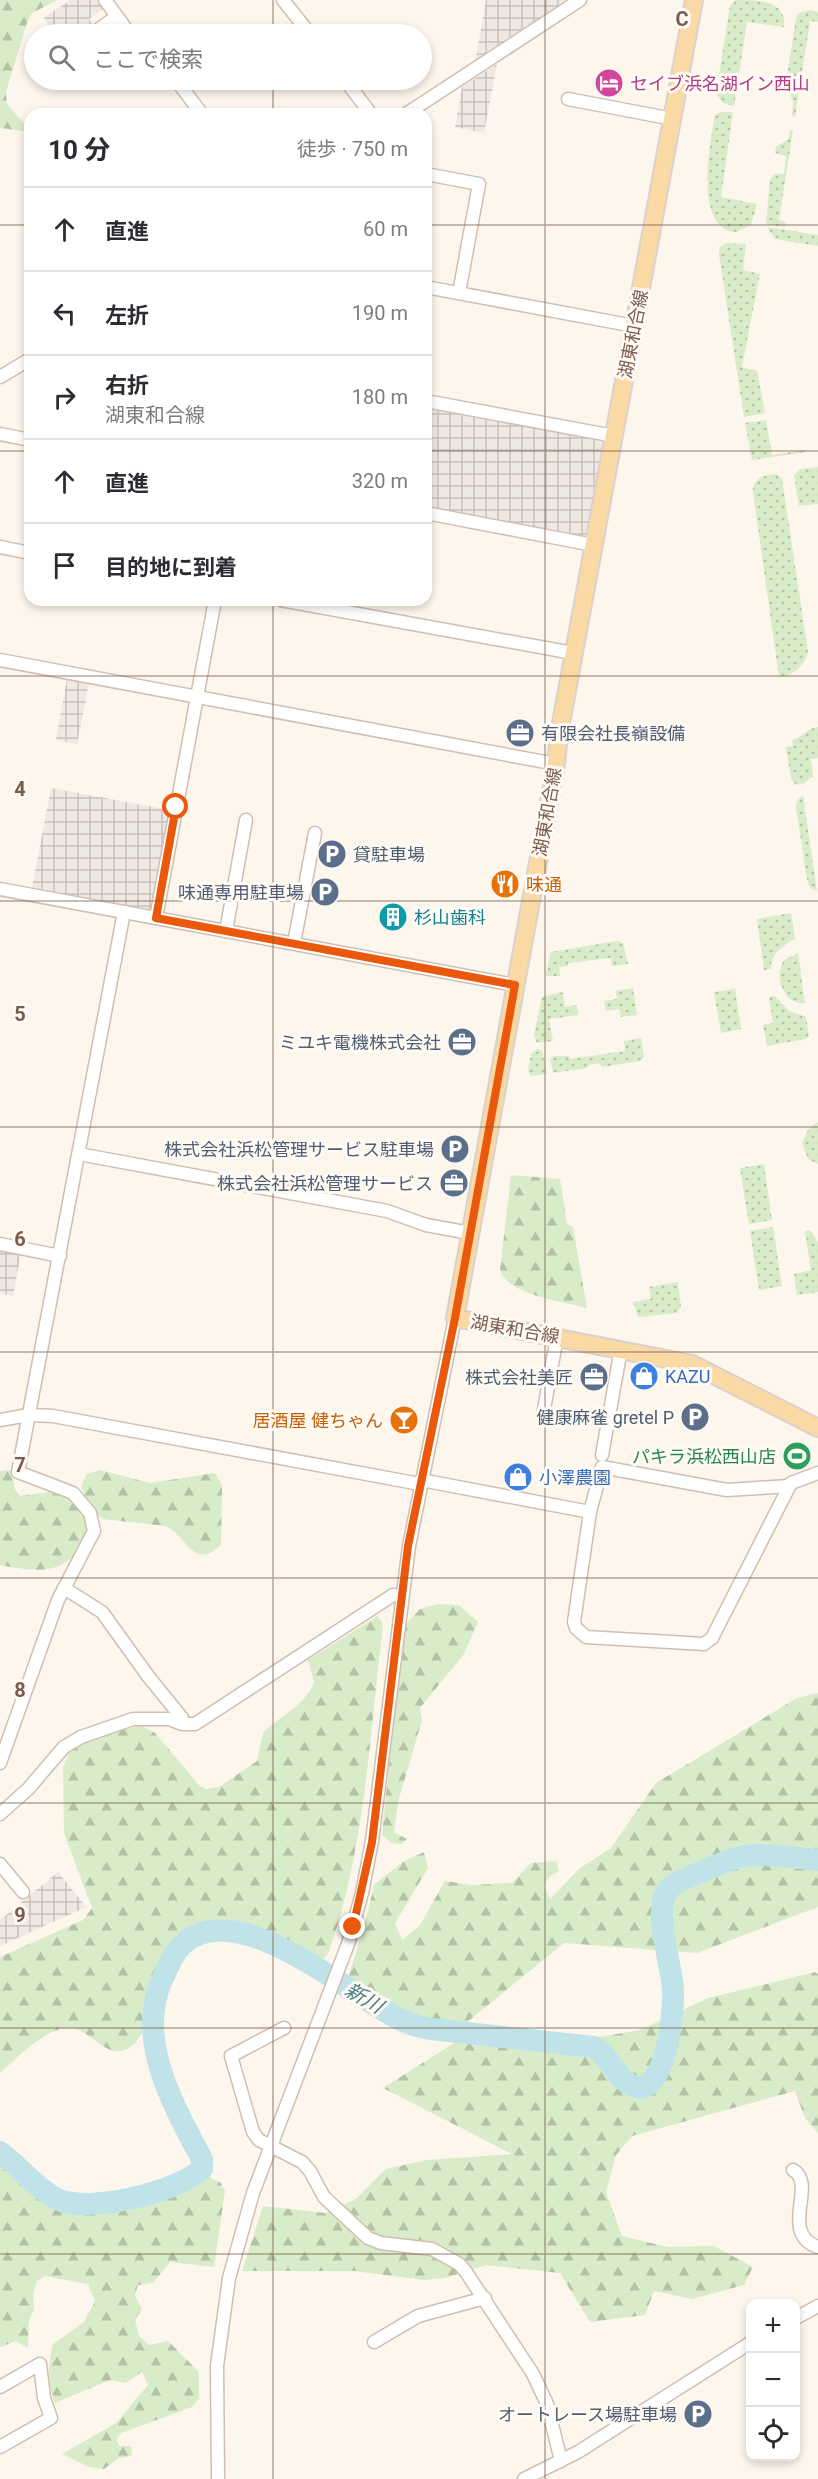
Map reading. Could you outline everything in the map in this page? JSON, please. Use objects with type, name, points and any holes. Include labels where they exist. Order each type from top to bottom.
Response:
[{"type":"main road","name":"湖東和合線","points":[[694,0],[573,653],[556,764],[455,1318],[621,1349],[703,1368],[818,1428]]},
{"type":"street","points":[[105,0],[122,24]]},
{"type":"street","points":[[283,0],[302,24]]},
{"type":"street","points":[[415,108],[580,0]]},
{"type":"street","points":[[106,24],[116,17]]},
{"type":"street","points":[[184,90],[198,108]]},
{"type":"street","points":[[353,90],[366,108]]},
{"type":"street","points":[[568,99],[673,119]]},
{"type":"street","points":[[432,175],[479,184],[459,293]]},
{"type":"street","points":[[432,289],[634,327]]},
{"type":"street","points":[[0,377],[24,363]]},
{"type":"street","points":[[432,402],[614,436]]},
{"type":"street","points":[[0,434],[24,439]]},
{"type":"street","points":[[432,514],[594,545]]},
{"type":"street","points":[[0,547],[24,552]]},
{"type":"street","points":[[156,918],[214,606]]},
{"type":"street","points":[[313,606],[573,653]]},
{"type":"street","points":[[0,660],[556,764]]},
{"type":"street","points":[[226,931],[246,820]]},
{"type":"street","points":[[294,943],[315,833]]},
{"type":"street","points":[[0,889],[515,985]]},
{"type":"street","points":[[0,1763],[64,1588],[91,1540],[94,1521],[83,1502],[73,1493],[18,1472],[124,912]]},
{"type":"street","points":[[79,1154],[387,1211],[426,1225],[470,1233]]},
{"type":"street","points":[[0,1245],[60,1256]]},
{"type":"street","points":[[218,2479],[216,2388],[225,2300],[246,2214],[358,1910],[369,1859],[402,1596],[420,1482],[455,1318]]},
{"type":"street","points":[[543,1415],[558,1337]]},
{"type":"street","points":[[602,1455],[621,1349]]},
{"type":"street","points":[[0,1420],[29,1415],[53,1416],[590,1512]]},
{"type":"street","points":[[789,1486],[727,1490],[602,1467],[590,1512],[574,1622],[580,1634],[586,1637],[704,1644],[712,1638],[789,1486],[794,1480],[818,1473]]},
{"type":"street","points":[[64,1588],[102,1612],[148,1676],[182,1718],[180,1723]]},
{"type":"street","points":[[0,1814],[28,1789],[64,1747],[81,1737],[133,1719],[169,1719],[180,1723],[195,1724],[393,1595],[402,1596]]},
{"type":"street","points":[[0,1864],[22,1892]]},
{"type":"street","points":[[276,2027],[231,2056],[250,2127],[259,2140],[302,2162],[324,2197],[368,2238],[381,2243],[413,2244],[441,2253],[459,2264],[485,2298],[533,2374],[547,2404],[561,2461]]},
{"type":"street","points":[[793,2170],[798,2172],[802,2179],[805,2200],[800,2222],[801,2234],[807,2243],[818,2247]]},
{"type":"street","points":[[374,2342],[418,2316],[485,2298]]},
{"type":"street","points":[[800,2315],[818,2306]]},
{"type":"street","points":[[524,2479],[561,2461],[746,2345]]},
{"type":"street","points":[[0,2386],[40,2364],[44,2397],[51,2418],[0,2447]]},
{"type":"shaded area","points":[[70,0],[98,0],[103,9],[89,19],[92,24],[48,24],[44,18]]},
{"type":"shaded area","points":[[486,0],[568,0],[475,63]]},
{"type":"shaded area","points":[[497,64],[484,133],[455,127],[462,87]]},
{"type":"shaded area","points":[[432,405],[606,438],[587,540],[432,510]]},
{"type":"shaded area","points":[[67,679],[89,683],[77,744],[56,740]]},
{"type":"shaded area","points":[[51,788],[170,810],[151,910],[32,888]]},
{"type":"shaded area","points":[[0,1249],[21,1253],[13,1296],[0,1293]]},
{"type":"shaded area","points":[[58,1872],[86,1907],[0,1946],[0,1920]]},
{"type":"green space","points":[[0,0],[57,0],[32,13],[27,24],[24,24],[24,33],[6,92],[7,104],[24,123],[24,131],[0,128]]},
{"type":"green space","points":[[736,0],[769,3],[781,11],[784,27],[747,22],[734,106],[723,103],[716,94],[730,6]]},
{"type":"green space","points":[[811,10],[818,12],[818,22],[810,21],[795,117],[792,116],[793,102],[786,83],[796,18],[798,13]]},
{"type":"green space","points":[[720,112],[733,112],[721,197],[757,204],[751,225],[736,232],[723,228],[714,217],[710,203],[708,167],[710,148],[715,115]]},
{"type":"green space","points":[[790,130],[793,131],[779,220],[786,222],[785,227],[766,224],[770,180],[774,174],[784,174],[786,156],[775,153],[776,147],[788,139]]},
{"type":"green space","points":[[767,227],[818,235],[818,246],[775,239]]},
{"type":"green space","points":[[726,243],[746,244],[743,270],[760,274],[742,367],[757,371],[765,413],[744,417],[719,254],[720,247]]},
{"type":"green space","points":[[766,420],[772,455],[805,450],[806,452],[752,460],[745,423]]},
{"type":"green space","points":[[818,467],[818,504],[799,506],[794,475],[800,469]]},
{"type":"green space","points":[[776,474],[782,479],[808,652],[798,669],[779,677],[753,492],[757,480]]},
{"type":"green space","points":[[818,727],[818,758],[811,759],[813,776],[804,783],[796,785],[791,779],[786,747],[793,746],[792,740]]},
{"type":"green space","points":[[803,796],[817,891],[810,888],[807,879],[796,807],[797,800]]},
{"type":"green space","points":[[791,913],[795,938],[775,954],[771,969],[764,970],[757,919]]},
{"type":"green space","points":[[617,941],[623,943],[628,964],[612,966],[611,958],[568,963],[568,966],[559,967],[560,976],[546,976],[551,952]]},
{"type":"green space","points":[[798,953],[805,1003],[791,1000],[782,989],[780,981],[784,960]]},
{"type":"green space","points":[[633,988],[637,1015],[621,1017],[619,1009],[606,1011],[604,1001],[617,999],[616,991]]},
{"type":"green space","points":[[735,989],[741,1029],[721,1033],[714,992]]},
{"type":"green space","points":[[563,992],[565,1007],[577,1005],[578,1015],[549,1019],[553,1041],[537,1043],[534,1035],[542,997]]},
{"type":"green space","points":[[775,996],[788,1010],[806,1017],[809,1036],[806,1039],[767,1046],[763,1025],[773,1023],[769,997]]},
{"type":"green space","points":[[641,1038],[644,1057],[640,1061],[602,1067],[599,1063],[589,1065],[587,1068],[553,1073],[550,1059],[553,1056],[569,1056],[570,1059],[625,1051],[624,1041]]},
{"type":"green space","points":[[537,1049],[542,1050],[547,1074],[531,1076],[528,1071],[531,1054]]},
{"type":"green space","points":[[818,1122],[818,1164],[808,1159],[802,1143],[808,1130]]},
{"type":"green space","points":[[764,1164],[772,1220],[749,1224],[740,1168]]},
{"type":"green space","points":[[511,1175],[560,1179],[567,1224],[573,1227],[587,1308],[537,1296],[513,1286],[505,1279],[500,1270]]},
{"type":"green space","points":[[773,1227],[782,1286],[759,1290],[750,1231]]},
{"type":"green space","points":[[810,1230],[818,1242],[818,1292],[797,1295],[794,1274],[811,1270],[805,1231]]},
{"type":"green space","points":[[678,1282],[681,1307],[677,1313],[638,1317],[633,1302],[651,1299],[649,1287]]},
{"type":"green space","points":[[11,1470],[15,1490],[20,1496],[55,1491],[71,1496],[90,1522],[84,1539],[68,1561],[57,1567],[32,1570],[0,1565],[0,1471]]},
{"type":"green space","points":[[100,1470],[150,1483],[215,1473],[222,1485],[221,1544],[212,1552],[204,1555],[198,1554],[166,1526],[102,1519],[86,1499],[81,1486],[87,1474]]},
{"type":"green space","points":[[438,1604],[459,1605],[478,1622],[464,1654],[420,1708],[422,1720],[398,1802],[394,1832],[407,1839],[402,1844],[391,1843],[382,1835],[403,1627],[420,1609]]},
{"type":"green space","points":[[378,1616],[383,1625],[365,1791],[350,1875],[328,1954],[324,1958],[316,1958],[239,1926],[221,1923],[204,1924],[182,1935],[159,1965],[145,2000],[142,2033],[135,2043],[125,2050],[116,2051],[108,2049],[76,2029],[57,2030],[39,2039],[0,2073],[0,1957],[83,1920],[92,1908],[64,1833],[63,1767],[69,1753],[84,1743],[119,1730],[142,1726],[155,1733],[200,1786],[206,1789],[219,1787],[257,1761],[263,1733],[298,1705],[310,1691],[314,1682],[308,1660]]},
{"type":"green space","points":[[818,1693],[818,1907],[697,1953],[564,1943],[466,2023],[395,2026],[341,1998],[363,1932],[374,1885],[404,1861],[424,1852],[428,1868],[395,1923],[402,1940],[420,1925],[445,1881],[472,1885],[512,1883],[531,1863],[556,1861],[559,1871],[549,1877],[544,1886],[550,1899],[580,1868],[611,1848],[656,1783],[797,1698]]},
{"type":"green space","points":[[815,1972],[818,1974],[818,2133],[805,2118],[795,2091],[632,2136],[616,2155],[606,2192],[622,2236],[668,2247],[714,2246],[753,2267],[744,2285],[692,2299],[654,2291],[645,2315],[590,2322],[560,2273],[486,2265],[445,2278],[424,2280],[354,2271],[242,2271],[263,2206],[325,2213],[356,2199],[386,2169],[427,2160],[512,2154],[383,2088],[478,2028],[577,2041],[640,2030],[708,1998]]},
{"type":"green space","points":[[0,2158],[54,2202],[76,2208],[133,2205],[207,2176],[221,2183],[225,2191],[214,2267],[170,2262],[153,2283],[138,2285],[135,2295],[142,2309],[135,2320],[139,2336],[149,2345],[168,2341],[199,2372],[199,2399],[192,2407],[121,2433],[116,2440],[120,2446],[131,2446],[132,2456],[119,2458],[104,2469],[89,2467],[62,2454],[116,2423],[148,2385],[142,2372],[126,2383],[110,2380],[55,2403],[49,2374],[53,2344],[84,2322],[95,2301],[88,2284],[45,2276],[37,2281],[33,2293],[34,2310],[29,2320],[28,2348],[16,2341],[0,2347]]},
{"type":"waterway","name":"新川","points":[[0,2152],[49,2194],[71,2203],[110,2202],[153,2193],[190,2178],[202,2169],[202,2159],[180,2117],[161,2072],[155,2049],[153,2026],[155,2002],[173,1957],[182,1945],[204,1932],[231,1931],[260,1939],[291,1953],[409,2024],[431,2029],[594,2047],[630,2085],[636,2087],[647,2085],[655,2077],[662,2064],[672,2014],[672,1979],[662,1925],[663,1901],[667,1891],[679,1881],[723,1862],[741,1857],[769,1855],[818,1860]]},
{"type":"place","name":"セイブ浜名湖イン西山","points":[[609,83]]},
{"type":"place","name":"有限会社長嶺設備","points":[[520,733]]},
{"type":"place","name":"貸駐車場","points":[[332,854]]},
{"type":"place","name":"味通","points":[[505,884]]},
{"type":"place","name":"味通専用駐車場","points":[[325,892]]},
{"type":"place","name":"杉山歯科","points":[[393,917]]},
{"type":"place","name":"ミユキ電機株式会社","points":[[462,1042]]},
{"type":"place","name":"株式会社浜松管理サービス駐車場","points":[[455,1149]]},
{"type":"place","name":"株式会社浜松管理サービス","points":[[454,1183]]},
{"type":"place","name":"KAZU","points":[[644,1376]]},
{"type":"place","name":"株式会社美匠","points":[[594,1377]]},
{"type":"place","name":"健康麻雀 gretel P","points":[[695,1417]]},
{"type":"place","name":"居酒屋 健ちゃん","points":[[404,1420]]},
{"type":"place","name":"パキラ浜松西山店","points":[[797,1456]]},
{"type":"place","name":"小澤農園","points":[[518,1477]]},
{"type":"place","name":"オートレース場駐車場","points":[[698,2414]]},
{"type":"route","points":[[176,807],[156,918],[515,985],[455,1318],[428,1440],[408,1546],[372,1842],[363,1893],[353,1927]]}]
